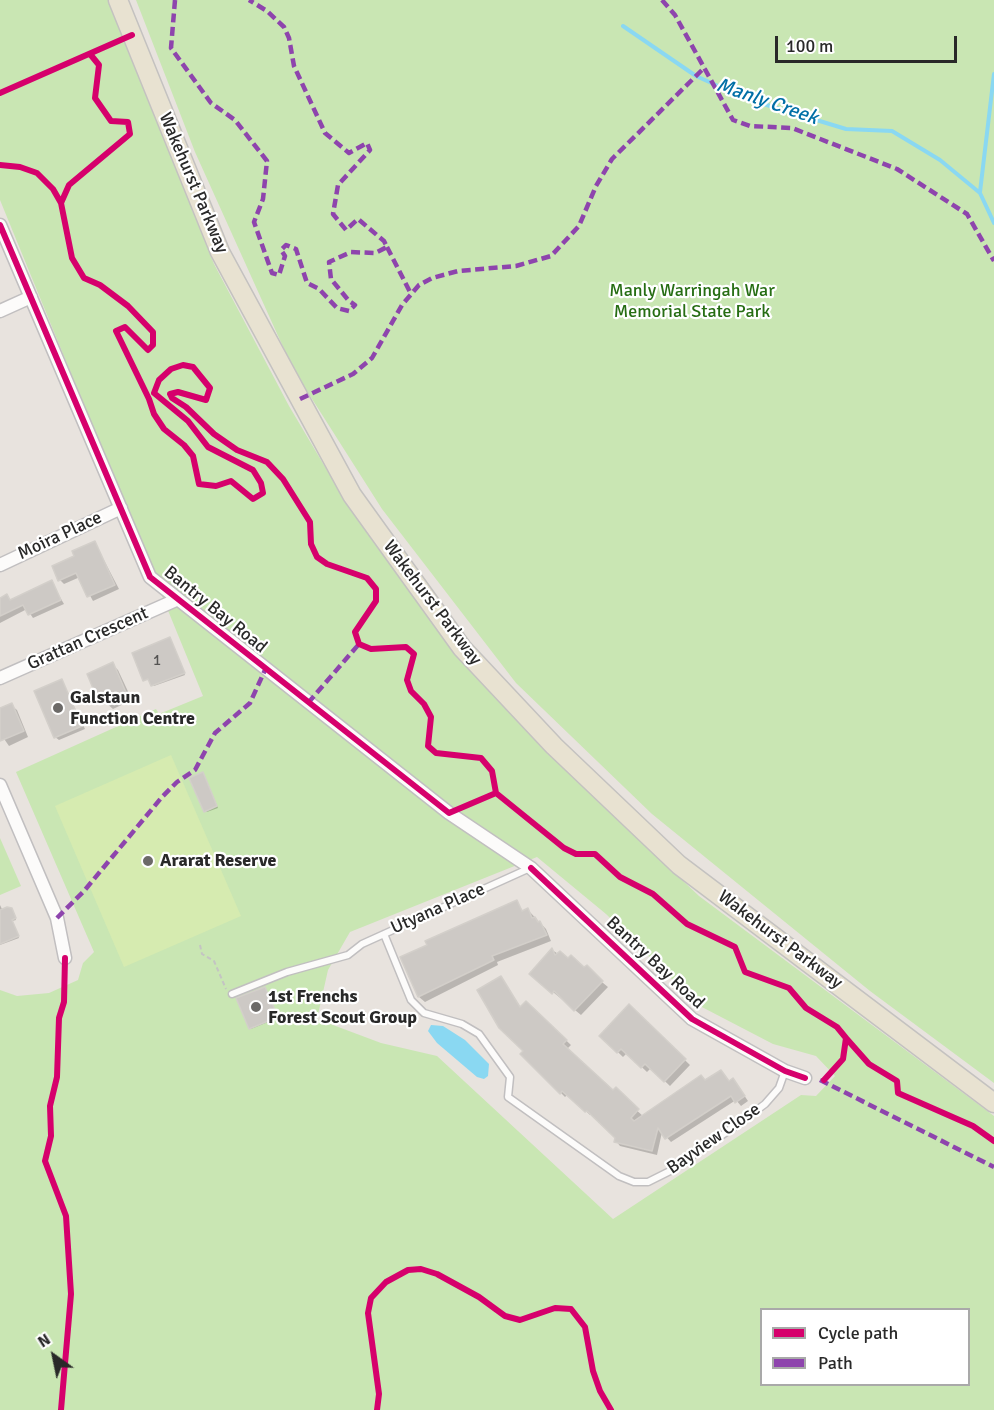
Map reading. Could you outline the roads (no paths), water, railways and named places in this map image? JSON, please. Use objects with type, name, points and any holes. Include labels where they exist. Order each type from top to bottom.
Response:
[{"type":"main road","name":"Wakehurst Parkway","points":[[118,0],[220,252],[352,495],[462,648],[554,746],[680,865],[994,1103]]},
{"type":"street","name":"Bantry Bay Road","points":[[0,225],[150,577],[176,600],[449,813],[531,868],[692,1019],[785,1071],[805,1078]]},
{"type":"street","points":[[0,311],[31,297]]},
{"type":"street","name":"Moira Place","points":[[0,565],[121,508]]},
{"type":"street","name":"Grattan Crescent","points":[[0,678],[176,600]]},
{"type":"street","points":[[0,785],[57,918],[64,958]]},
{"type":"lane","name":"Utyana Place","points":[[232,994],[287,972],[348,956],[362,944],[531,868]]},
{"type":"lane","name":"Bayview Close","points":[[384,934],[411,1000],[424,1013],[462,1024],[479,1034],[510,1077],[508,1097],[619,1176],[634,1182],[648,1182],[670,1171],[765,1104],[779,1088],[785,1071]]},
{"type":"water","points":[[431,1025],[443,1026],[465,1040],[489,1064],[488,1076],[484,1079],[477,1077],[437,1043],[428,1031]]},
{"type":"waterway","name":"Manly Creek","points":[[623,26],[696,76],[747,99],[846,129],[892,131],[940,160],[980,193],[994,223]]},
{"type":"waterway","points":[[980,192],[994,74]]},
{"type":"place","name":"Galstaun Function Centre","points":[[58,708]]},
{"type":"place","name":"Ararat Reserve","points":[[148,861]]},
{"type":"place","name":"1st Frenchs Forest Scout Group","points":[[256,1007]]},
{"type":"park label","name":"Manly Warringah War Memorial State Park","points":[[692,301]]}]
